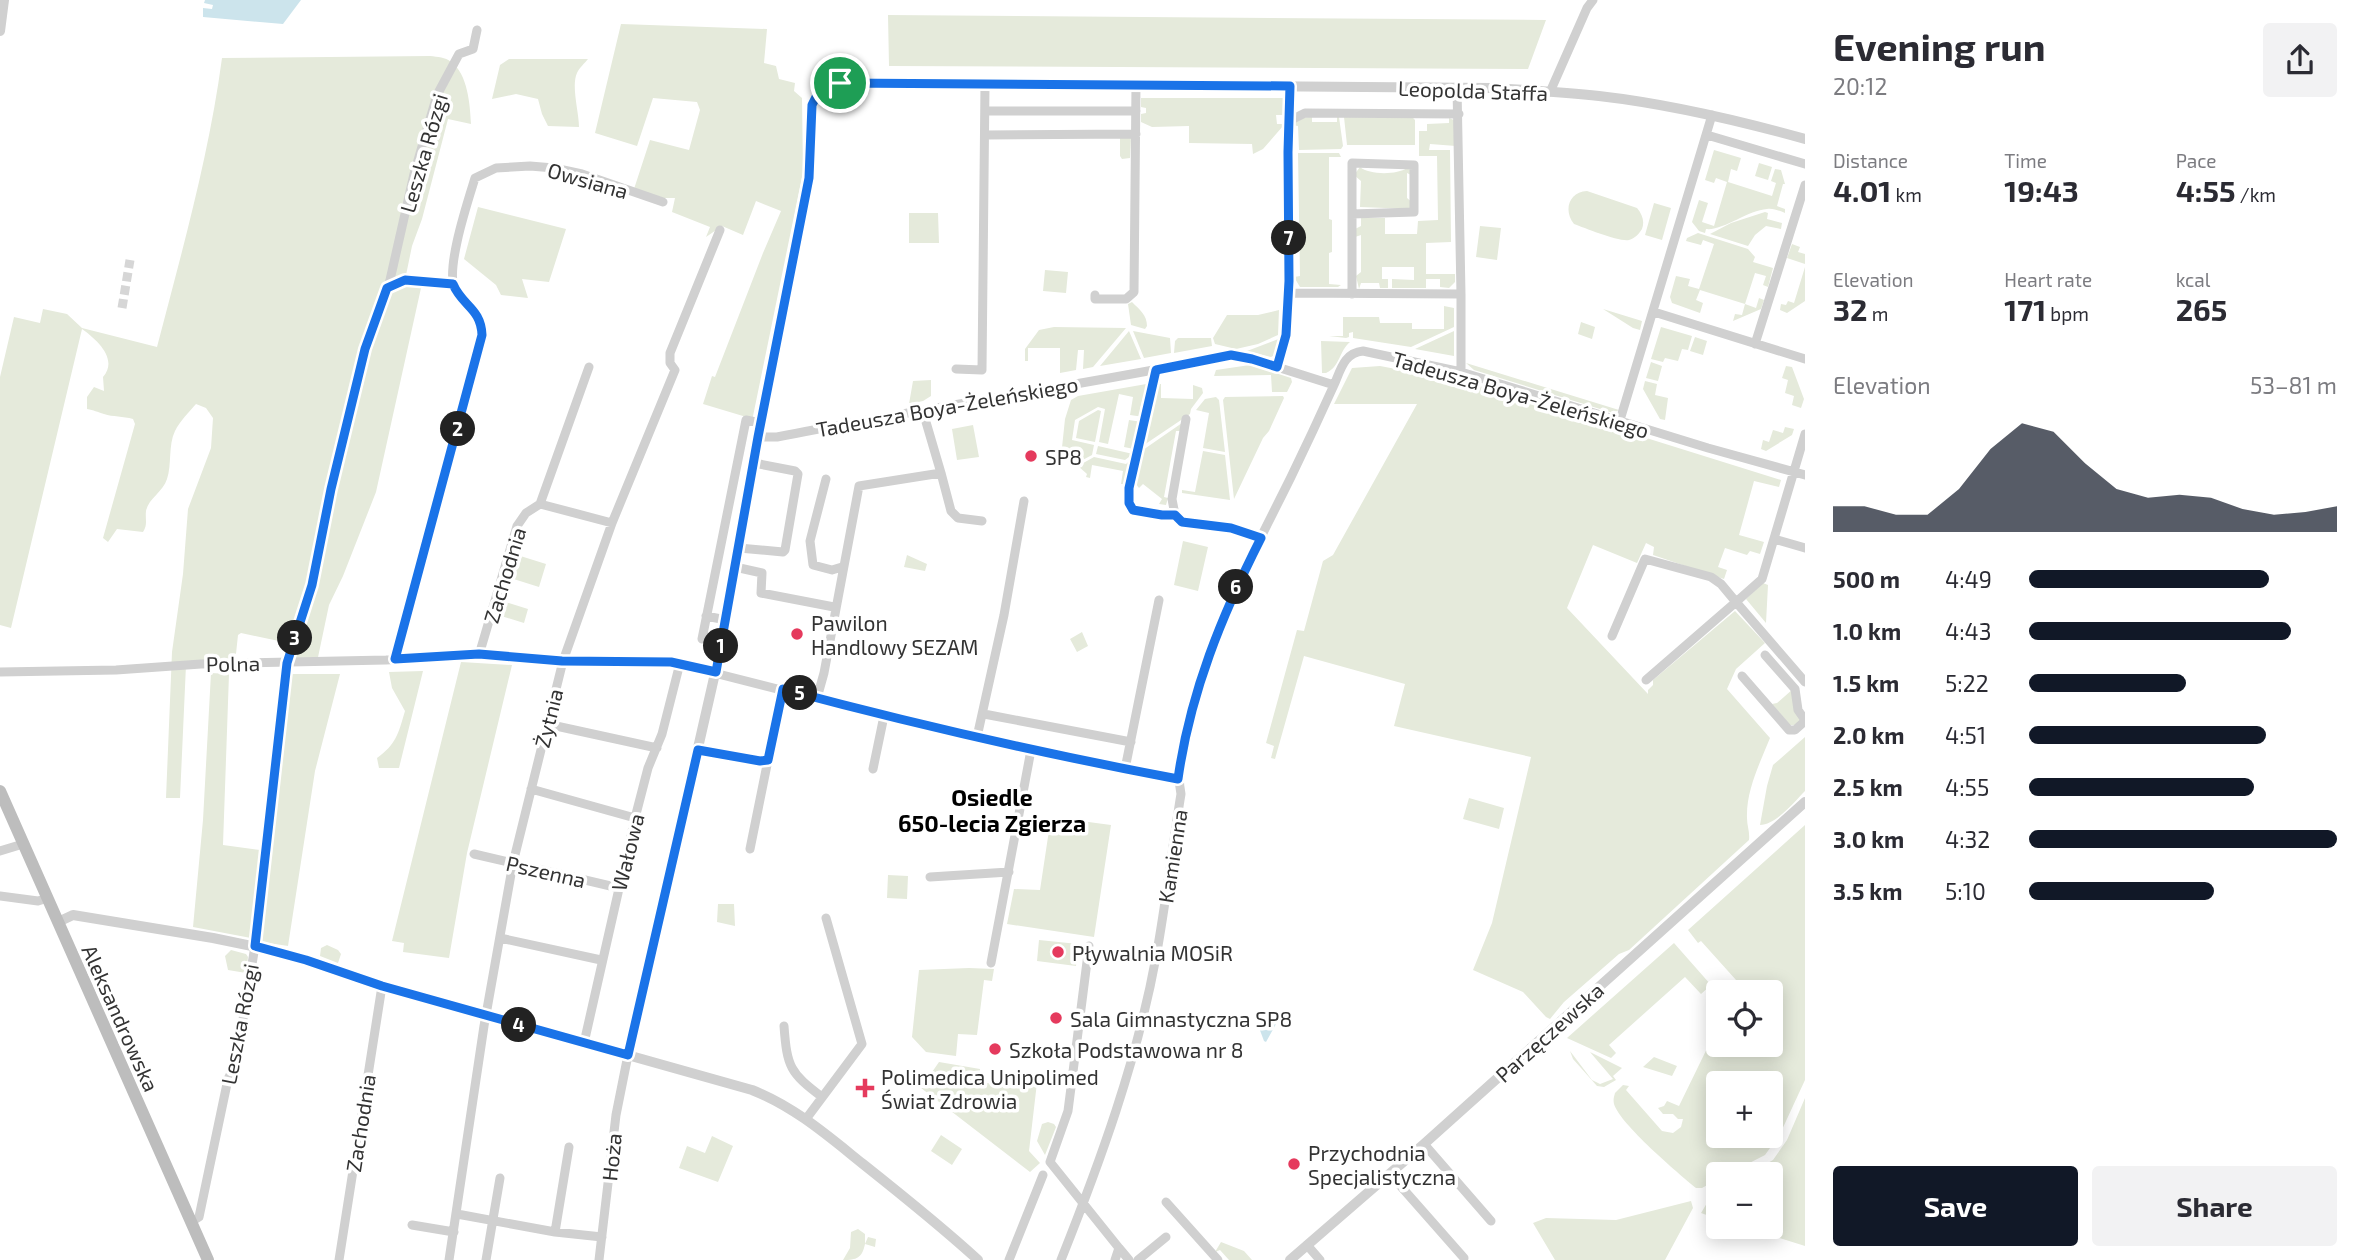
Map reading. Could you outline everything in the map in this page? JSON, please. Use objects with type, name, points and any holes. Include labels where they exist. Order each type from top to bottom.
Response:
[{"type":"main road","name":"Aleksandrowska","points":[[0,791],[208,1260]]},
{"type":"street","points":[[0,31],[4,0]]},
{"type":"street","points":[[1550,92],[1593,0]]},
{"type":"street","name":"Leszka Rózgi","points":[[191,1222],[199,1217],[228,1079],[236,1059],[255,946],[287,663],[312,585],[331,489],[365,349],[387,288],[414,174],[437,95],[459,54],[473,48],[477,30]]},
{"type":"street","name":"Leopolda Staffa","points":[[761,423],[809,178],[812,105],[824,88],[843,83],[1136,85],[1290,92],[1457,88],[1550,92],[1631,100],[1712,115],[1805,139]]},
{"type":"street","points":[[1095,295],[1095,299],[1126,299],[1134,292],[1136,85]]},
{"type":"street","points":[[956,369],[982,370],[985,86]]},
{"type":"street","points":[[1457,88],[1461,372]]},
{"type":"street","points":[[1290,92],[1306,113]]},
{"type":"street","points":[[1277,367],[1286,335],[1288,293],[1290,92]]},
{"type":"street","points":[[985,111],[1136,111]]},
{"type":"street","points":[[1288,127],[1293,119],[1306,113],[1459,114]]},
{"type":"street","points":[[1620,420],[1712,115]]},
{"type":"street","points":[[985,135],[1136,134]]},
{"type":"street","points":[[1707,135],[1805,164]]},
{"type":"street","points":[[1352,214],[1414,212],[1415,165],[1352,163],[1352,214],[1352,293]]},
{"type":"street","name":"Owsiana","points":[[453,284],[452,273],[458,237],[475,178],[496,168],[554,168],[582,174],[663,202]]},
{"type":"street","points":[[1755,344],[1805,185]]},
{"type":"street","name":"Żytnia","points":[[449,1260],[486,1016],[513,863],[562,661],[612,523],[674,370],[670,363],[670,352],[720,230]]},
{"type":"street","points":[[387,288],[405,280],[453,284],[480,317],[482,335],[395,659]]},
{"type":"street","points":[[1288,293],[1461,294]]},
{"type":"street","points":[[1654,312],[1805,359]]},
{"type":"street","name":"Tadeusza Boya-Żeleńskiego","points":[[758,437],[777,437],[1231,355],[1334,385],[1348,356],[1352,352],[1363,351],[1461,372],[1805,475]]},
{"type":"street","name":"Zachodnia","points":[[479,654],[517,526],[527,513],[540,504],[589,367]]},
{"type":"street","points":[[1156,370],[1129,488],[1129,503],[1133,510],[1175,515]]},
{"type":"street","name":"Kamienna","points":[[1061,1260],[1084,1205],[1126,1076],[1156,958],[1181,794],[1178,779],[1187,726],[1201,676],[1219,626],[1334,385]]},
{"type":"street","points":[[926,410],[926,422],[951,510],[958,518],[982,521]]},
{"type":"street","points":[[1186,419],[1172,499],[1175,515],[1182,522],[1231,528],[1261,538]]},
{"type":"street","points":[[628,1055],[716,672],[761,423],[746,420],[702,639]]},
{"type":"street","points":[[1646,680],[1762,579],[1805,434]]},
{"type":"street","points":[[739,548],[785,550],[798,474],[795,471],[754,463]]},
{"type":"street","points":[[817,698],[859,486],[941,473]]},
{"type":"street","points":[[826,479],[810,541],[814,565],[832,569],[842,567]]},
{"type":"street","points":[[977,737],[984,714],[1024,501]]},
{"type":"street","name":"Zachodnia","points":[[540,504],[612,523]]},
{"type":"street","points":[[1774,539],[1805,548]]},
{"type":"street","points":[[1612,636],[1645,559],[1711,577],[1721,584],[1805,682]]},
{"type":"street","points":[[735,567],[762,573],[761,593],[834,607]]},
{"type":"street","points":[[1125,769],[1159,600]]},
{"type":"street","points":[[706,617],[726,620]]},
{"type":"street","name":"Polna","points":[[0,672],[116,670],[201,663],[287,663],[479,654],[562,661],[680,663],[884,716],[1031,750],[1178,779]]},
{"type":"street","points":[[1742,676],[1789,730],[1795,730],[1805,721],[1798,710],[1794,689],[1765,655]]},
{"type":"street","name":"Wałowa","points":[[584,1043],[635,818],[680,663]]},
{"type":"street","points":[[750,849],[783,689]]},
{"type":"street","points":[[984,714],[1131,742]]},
{"type":"street","points":[[873,769],[884,716]]},
{"type":"street","points":[[547,724],[657,748]]},
{"type":"street","points":[[698,750],[760,761],[768,760]]},
{"type":"street","points":[[991,963],[1031,750]]},
{"type":"street","points":[[531,789],[635,818]]},
{"type":"street","name":"Parzęczewska","points":[[1290,1260],[1424,1144],[1805,802]]},
{"type":"street","points":[[0,851],[23,844]]},
{"type":"street","name":"Pszenna","points":[[474,854],[618,888]]},
{"type":"street","points":[[930,877],[1009,872]]},
{"type":"street","points":[[0,897],[38,901],[48,898]]},
{"type":"street","points":[[58,922],[73,915],[255,946],[382,986],[757,1092],[806,1119],[945,1229],[978,1260]]},
{"type":"street","points":[[806,1119],[862,1044],[827,918]]},
{"type":"street","points":[[500,938],[601,960]]},
{"type":"street","points":[[1089,946],[1068,1111],[1050,1162],[1129,1260]]},
{"type":"street","name":"Zachodnia","points":[[340,1260],[382,986]]},
{"type":"street","points":[[784,1026],[785,1048],[790,1066],[798,1079],[822,1097]]},
{"type":"street","name":"Hoża","points":[[599,1260],[616,1115],[628,1055]]},
{"type":"street","points":[[1424,1144],[1491,1221]]},
{"type":"street","points":[[555,1232],[569,1147]]},
{"type":"street","points":[[1390,1174],[1464,1258]]},
{"type":"street","points":[[1009,1260],[1044,1175]]},
{"type":"street","points":[[486,1260],[500,1178]]},
{"type":"street","points":[[1166,1202],[1218,1260]]},
{"type":"street","points":[[457,1214],[555,1232],[601,1237]]},
{"type":"street","points":[[412,1225],[454,1232]]},
{"type":"street","points":[[1138,1260],[1166,1237]]},
{"type":"street","points":[[1307,1245],[1320,1260]]},
{"type":"street","points":[[1115,1260],[1119,1248]]},
{"type":"shaded area","points":[[888,15],[1546,20],[1528,69],[889,66]]},
{"type":"shaded area","points":[[621,24],[767,29],[764,63],[776,66],[779,79],[795,83],[794,91],[802,98],[803,172],[752,421],[703,404],[712,376],[715,377],[781,211],[756,201],[743,235],[722,226],[706,237],[710,227],[672,212],[675,198],[664,198],[634,189],[650,140],[689,150],[700,110],[697,102],[653,98],[637,146],[595,133]]},
{"type":"shaded area","points":[[430,56],[449,60],[457,67],[467,90],[471,124],[448,119],[405,280],[421,288],[376,492],[329,605],[317,662],[287,663],[293,644],[241,633],[238,635],[235,663],[186,665],[180,798],[166,798],[172,652],[183,574],[188,509],[211,448],[213,418],[206,408],[196,404],[177,427],[167,479],[147,507],[143,532],[117,529],[108,542],[103,538],[135,424],[133,419],[87,409],[87,397],[94,387],[104,391],[103,377],[108,363],[104,350],[82,329],[11,628],[0,625],[0,377],[14,317],[40,323],[43,309],[67,314],[82,328],[157,347],[202,167],[222,58]]},
{"type":"shaded area","points":[[509,59],[588,59],[575,78],[579,127],[548,126],[538,99],[516,94],[492,99],[500,65]]},
{"type":"shaded area","points":[[1141,98],[1284,98],[1283,115],[1276,115],[1277,124],[1284,124],[1263,149],[1253,154],[1252,144],[1189,143],[1189,126],[1152,127],[1141,122],[1141,114],[1146,113],[1146,108],[1141,107]]},
{"type":"shaded area","points":[[1312,117],[1312,122],[1337,122],[1339,117],[1343,146],[1341,149],[1299,150],[1298,126],[1292,125],[1298,118]]},
{"type":"shaded area","points":[[1344,117],[1413,118],[1415,145],[1347,145]]},
{"type":"shaded area","points":[[1449,118],[1454,120],[1456,146],[1430,144],[1429,150],[1450,150],[1451,242],[1426,243],[1426,274],[1455,274],[1455,282],[1449,288],[1440,287],[1440,279],[1426,279],[1426,288],[1392,288],[1392,279],[1414,280],[1414,267],[1382,267],[1382,279],[1388,279],[1388,288],[1380,288],[1379,283],[1361,283],[1359,289],[1356,276],[1361,272],[1361,235],[1355,237],[1355,229],[1361,226],[1361,218],[1385,218],[1385,234],[1417,234],[1418,221],[1438,220],[1437,156],[1419,156],[1419,131],[1427,131],[1427,124],[1449,123]]},
{"type":"shaded area","points":[[1120,137],[1131,137],[1130,158],[1122,159],[1120,156]]},
{"type":"shaded area","points":[[1714,150],[1741,158],[1737,171],[1731,169],[1728,182],[1772,196],[1776,183],[1771,181],[1775,169],[1781,170],[1785,184],[1777,206],[1785,209],[1785,213],[1772,209],[1760,210],[1720,227],[1706,229],[1705,233],[1699,231],[1692,222],[1699,200],[1708,203],[1702,222],[1714,226],[1727,182],[1716,178],[1714,183],[1705,180]]},
{"type":"shaded area","points":[[1298,153],[1339,153],[1341,157],[1329,157],[1332,252],[1329,253],[1329,284],[1341,285],[1338,287],[1300,287],[1294,277],[1300,276]]},
{"type":"shaded area","points":[[1759,163],[1772,167],[1768,180],[1755,176]]},
{"type":"shaded area","points":[[1360,167],[1370,172],[1383,173],[1407,168],[1411,170],[1413,176],[1407,173],[1407,198],[1413,203],[1411,209],[1360,207],[1361,181],[1354,175]]},
{"type":"shaded area","points":[[1587,191],[1637,208],[1643,220],[1640,233],[1624,240],[1574,224],[1569,213],[1570,203],[1576,195]]},
{"type":"shaded area","points":[[1654,203],[1671,208],[1662,240],[1645,235]]},
{"type":"shaded area","points":[[478,207],[566,229],[549,282],[522,279],[528,298],[501,295],[496,285],[464,259]]},
{"type":"shaded area","points":[[909,213],[938,213],[939,243],[909,243]]},
{"type":"shaded area","points":[[1768,213],[1767,219],[1782,223],[1781,229],[1766,226],[1755,235],[1748,246],[1710,234],[1731,223]]},
{"type":"shaded area","points":[[1480,226],[1501,228],[1497,260],[1476,257]]},
{"type":"shaded area","points":[[1698,233],[1748,249],[1755,257],[1753,262],[1773,268],[1768,287],[1763,285],[1766,276],[1755,273],[1745,304],[1700,290],[1696,300],[1703,303],[1700,313],[1672,303],[1670,297],[1676,276],[1690,279],[1688,286],[1699,289],[1714,244],[1703,240],[1701,245],[1686,241]]},
{"type":"shaded area","points":[[1792,244],[1800,247],[1798,252],[1805,254],[1805,264],[1787,258]]},
{"type":"shaded area","points":[[1805,267],[1805,301],[1787,313],[1780,310],[1781,304],[1786,305],[1788,301],[1794,303]]},
{"type":"shaded area","points":[[1045,270],[1068,272],[1066,293],[1043,291]]},
{"type":"shaded area","points":[[1759,298],[1764,300],[1761,309],[1733,321],[1735,314],[1742,315],[1745,304],[1756,308]]},
{"type":"shaded area","points":[[1132,302],[1147,322],[1145,329],[1131,325],[1128,304]]},
{"type":"shaded area","points":[[1444,306],[1454,308],[1454,327],[1411,347],[1353,338],[1353,332],[1346,338],[1329,336],[1343,336],[1343,317],[1379,317],[1380,323],[1412,323],[1412,329],[1444,329]]},
{"type":"shaded area","points":[[1603,309],[1642,321],[1640,330],[1633,328]]},
{"type":"shaded area","points":[[1279,310],[1278,335],[1258,344],[1236,349],[1215,344],[1213,338],[1227,315],[1258,315]]},
{"type":"shaded area","points":[[1581,322],[1595,327],[1592,339],[1578,334]]},
{"type":"shaded area","points":[[1054,327],[1126,328],[1093,367],[1083,369],[1084,350],[1078,350],[1076,370],[1060,373],[1060,348],[1028,348],[1028,361],[1025,361],[1025,349],[1039,330]]},
{"type":"shaded area","points":[[1661,327],[1692,336],[1688,350],[1682,349],[1678,361],[1665,358],[1663,362],[1651,359]]},
{"type":"shaded area","points":[[1129,331],[1141,359],[1100,366]]},
{"type":"shaded area","points":[[1133,331],[1170,338],[1171,353],[1144,358]]},
{"type":"shaded area","points":[[1454,331],[1454,356],[1415,349]]},
{"type":"shaded area","points":[[1695,337],[1707,341],[1703,355],[1690,351]]},
{"type":"shaded area","points":[[1178,338],[1211,338],[1212,346],[1174,353],[1175,341]]},
{"type":"shaded area","points":[[1281,338],[1271,357],[1247,351]]},
{"type":"shaded area","points":[[1321,341],[1350,342],[1334,367],[1326,373],[1322,373]]},
{"type":"shaded area","points":[[1651,362],[1662,366],[1658,381],[1646,378]]},
{"type":"shaded area","points":[[1466,363],[1619,410],[1613,413],[1474,370]]},
{"type":"shaded area","points":[[1250,365],[1291,378],[1287,392],[1272,392],[1271,375],[1214,376],[1216,370]]},
{"type":"shaded area","points":[[1380,366],[1470,383],[1781,480],[1779,487],[1754,481],[1739,535],[1764,542],[1760,554],[1750,551],[1747,555],[1725,548],[1718,567],[1727,570],[1724,579],[1653,555],[1654,547],[1646,543],[1637,563],[1593,545],[1567,608],[1648,694],[1653,680],[1735,611],[1765,643],[1736,669],[1727,689],[1770,738],[1749,797],[1749,840],[1629,950],[1619,954],[1564,1002],[1550,1019],[1523,992],[1473,970],[1492,923],[1531,757],[1394,726],[1405,684],[1304,656],[1275,759],[1271,758],[1274,746],[1266,743],[1297,630],[1304,631],[1323,561],[1333,555],[1417,404],[1334,404],[1352,368]]},
{"type":"shaded area","points":[[1786,366],[1792,367],[1804,399],[1801,408],[1792,405],[1794,396],[1785,393],[1788,380],[1782,378]]},
{"type":"shaded area","points":[[931,380],[931,396],[909,404],[913,381]]},
{"type":"shaded area","points":[[1645,381],[1657,384],[1655,395],[1668,398],[1665,420],[1660,419],[1643,389]]},
{"type":"shaded area","points":[[1152,383],[1152,386],[1146,387],[1140,409],[1145,413],[1144,417],[1130,415],[1133,397],[1119,394],[1108,444],[1099,442],[1105,409],[1098,407],[1075,420],[1072,440],[1094,445],[1092,455],[1077,463],[1061,457],[1065,419],[1071,400],[1078,396]]},
{"type":"shaded area","points":[[1158,384],[1161,384],[1161,398],[1193,399],[1193,385],[1202,388],[1203,393],[1190,414],[1141,447]]},
{"type":"shaded area","points":[[1283,396],[1269,431],[1263,438],[1234,499],[1223,400],[1225,397]]},
{"type":"shaded area","points":[[1216,397],[1219,400],[1225,452],[1203,448],[1209,413],[1196,410],[1205,399]]},
{"type":"shaded area","points":[[1098,410],[1101,411],[1095,442],[1076,438],[1079,421]]},
{"type":"shaded area","points":[[1129,420],[1142,422],[1134,449],[1124,447]]},
{"type":"shaded area","points":[[1182,423],[1180,431],[1176,431],[1164,497],[1168,498],[1166,505],[1159,504],[1162,499],[1143,484],[1139,488],[1136,484],[1137,461],[1140,452]]},
{"type":"shaded area","points":[[973,425],[979,457],[957,460],[952,429]]},
{"type":"shaded area","points":[[1785,427],[1794,429],[1792,435],[1766,451],[1761,449],[1763,440],[1769,442],[1773,430],[1783,433]]},
{"type":"shaded area","points":[[1098,446],[1133,454],[1125,460],[1096,454]]},
{"type":"shaded area","points":[[1203,451],[1225,455],[1230,500],[1182,493],[1182,490],[1195,492]]},
{"type":"shaded area","points":[[1094,457],[1126,464],[1133,458],[1130,473],[1123,484],[1123,471],[1092,465],[1090,478],[1086,477],[1087,474],[1078,466]]},
{"type":"shaded area","points":[[1183,541],[1208,547],[1198,591],[1174,585]]},
{"type":"shaded area","points":[[514,554],[546,564],[539,587],[507,577]]},
{"type":"shaded area","points":[[907,555],[927,564],[925,571],[904,567]]},
{"type":"shaded area","points":[[1763,583],[1768,585],[1766,623],[1746,599]]},
{"type":"shaded area","points":[[502,601],[528,609],[524,623],[498,615]]},
{"type":"shaded area","points":[[1082,632],[1088,646],[1077,652],[1070,639]]},
{"type":"shaded area","points":[[461,662],[512,665],[467,853],[449,958],[403,952],[404,943],[392,941]]},
{"type":"shaded area","points":[[423,671],[399,768],[379,768],[377,758],[395,738],[405,711],[392,688],[389,672]]},
{"type":"shaded area","points":[[211,673],[229,674],[223,845],[260,850],[251,938],[193,927],[203,820]]},
{"type":"shaded area","points":[[291,674],[340,674],[315,771],[288,946],[262,942],[279,762]]},
{"type":"shaded area","points":[[1793,689],[1800,722],[1790,725],[1772,704]]},
{"type":"shaded area","points":[[1805,737],[1805,791],[1778,817],[1760,825],[1773,765]]},
{"type":"shaded area","points":[[1469,798],[1504,808],[1499,829],[1463,819]]},
{"type":"shaded area","points":[[1051,817],[1111,825],[1094,937],[1007,924],[1014,889],[1040,890]]},
{"type":"shaded area","points":[[1805,825],[1805,1080],[1783,1128],[1783,1071],[1706,1071],[1706,1148],[1770,1148],[1765,1155],[1751,1162],[1706,1162],[1706,1186],[1702,1188],[1696,1188],[1664,1160],[1627,1123],[1614,1104],[1615,1093],[1623,1085],[1629,1086],[1626,1090],[1662,1131],[1673,1133],[1681,1127],[1683,1119],[1678,1119],[1673,1114],[1663,1114],[1658,1108],[1664,1106],[1667,1101],[1679,1106],[1706,1051],[1706,1057],[1783,1057],[1783,980],[1736,980],[1701,941],[1698,943],[1688,930]]},
{"type":"shaded area","points":[[888,875],[908,876],[907,899],[887,898]]},
{"type":"shaded area","points":[[718,904],[734,904],[735,926],[717,922]]},
{"type":"shaded area","name":"Pływalnia MOSiR","points":[[1039,940],[1078,944],[1076,966],[1037,961]]},
{"type":"shaded area","points":[[1674,943],[1707,980],[1706,990],[1701,994],[1685,977],[1609,1045],[1616,1053],[1611,1058],[1567,1038]]},
{"type":"shaded area","points":[[327,945],[341,954],[338,963],[320,956],[321,948]]},
{"type":"shaded area","points":[[231,950],[248,957],[246,973],[228,970],[225,956]]},
{"type":"shaded area","points":[[994,969],[992,981],[984,980],[977,1035],[958,1034],[956,1056],[926,1052],[912,1037],[919,970]]},
{"type":"shaded area","points":[[1570,1051],[1592,1080],[1600,1084],[1613,1079],[1590,1052],[1622,1068],[1613,1076],[1616,1080],[1604,1087],[1597,1086],[1573,1059]]},
{"type":"shaded area","points":[[1654,1057],[1677,1066],[1672,1076],[1643,1067]]},
{"type":"shaded area","points":[[939,1062],[980,1069],[979,1082],[1027,1088],[1030,1073],[1038,1074],[1029,1151],[1040,1163],[1030,1172],[921,1088]]},
{"type":"shaded area","points":[[1805,1098],[1805,1246],[1783,1239],[1783,1162],[1770,1162],[1787,1140]]},
{"type":"shaded area","points":[[1048,1122],[1056,1127],[1045,1155],[1037,1141],[1042,1124]]},
{"type":"shaded area","points":[[941,1135],[962,1149],[952,1165],[931,1151]]},
{"type":"shaded area","points":[[712,1136],[733,1146],[718,1182],[679,1168],[687,1146],[705,1153]]},
{"type":"shaded area","points":[[1691,1201],[1693,1208],[1665,1260],[1555,1260],[1533,1223],[1546,1218],[1616,1220]]},
{"type":"shaded area","points":[[858,1229],[865,1234],[862,1252],[855,1259],[843,1260],[850,1248],[851,1232]]},
{"type":"shaded area","points":[[868,1237],[876,1239],[875,1247],[865,1244]]},
{"type":"shaded area","points":[[1221,1242],[1244,1251],[1252,1260],[1229,1260],[1220,1250],[1215,1252]]},
{"type":"water","points":[[205,0],[301,0],[283,24],[203,17],[203,8],[212,9],[213,5],[204,3]]},
{"type":"water","points":[[1265,1018],[1273,1019],[1276,1024],[1266,1042],[1258,1025]]},
{"type":"tunnel","points":[[122,308],[130,260]]},
{"type":"place","name":"SP8","points":[[1031,456]]},
{"type":"place","name":"Pawilon Handlowy SEZAM","points":[[797,634]]},
{"type":"place","name":"Pływalnia MOSiR","points":[[1058,952]]},
{"type":"place","name":"Sala Gimnastyczna SP8","points":[[1056,1018]]},
{"type":"place","name":"Szkoła Podstawowa nr 8","points":[[995,1049]]},
{"type":"place","name":"Polimedica Unipolimed Świat Zdrowia","points":[[865,1088]]},
{"type":"place","name":"Przychodnia Specjalistyczna","points":[[1294,1164]]},
{"type":"district","name":"Osiedle 650-lecia Zgierza","points":[[992,810]]},
{"type":"route","points":[[840,83],[1290,86],[1289,281],[1286,335],[1277,367],[1240,355],[1225,355],[1156,370],[1129,488],[1129,503],[1133,510],[1175,515],[1182,522],[1231,528],[1261,538],[1219,626],[1201,676],[1187,726],[1178,779],[1024,748],[884,716],[783,689],[768,760],[760,761],[698,750],[628,1055],[382,986],[255,946],[287,663],[312,585],[331,489],[365,349],[387,288],[405,280],[453,284],[480,317],[482,326],[470,385],[395,659],[479,654],[562,661],[671,662],[716,672],[758,437],[809,178],[812,105],[815,96],[824,88],[840,83]]}]
